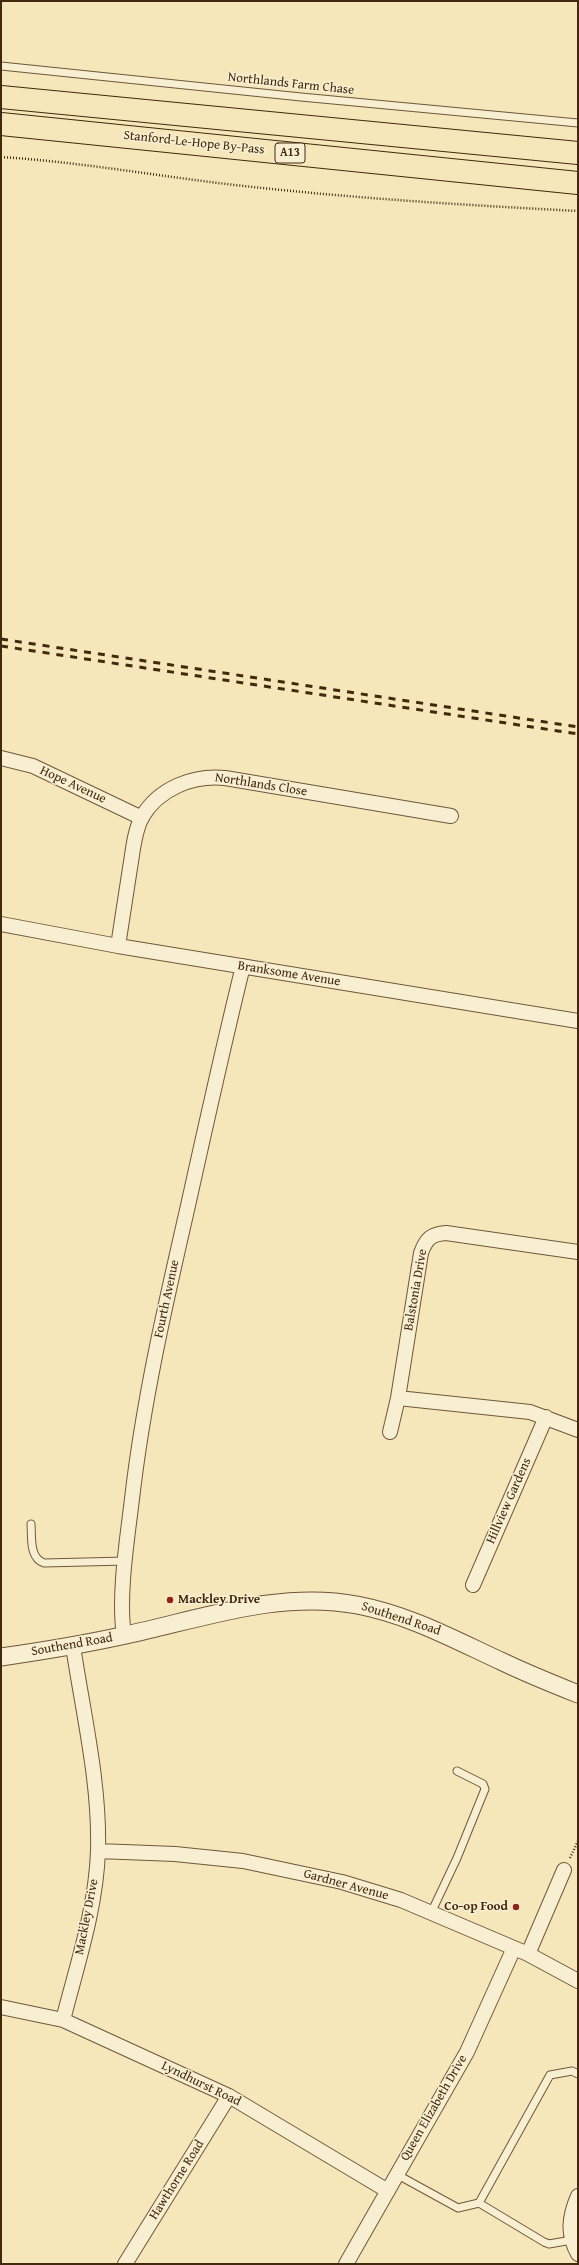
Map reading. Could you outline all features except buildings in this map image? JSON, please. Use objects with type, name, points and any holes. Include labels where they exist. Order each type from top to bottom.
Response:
[{"type":"highway","name":"Stanford-Le-Hope By-Pass","points":[[1,97],[578,153]]},
{"type":"highway","name":"Stanford-Le-Hope By-Pass","points":[[1,124],[578,183]]},
{"type":"street","name":"Hope Avenue","points":[[1,758],[33,766],[142,818]]},
{"type":"street","name":"Northlands Close","points":[[118,946],[134,843],[142,818],[161,796],[186,782],[206,777],[225,778],[451,816]]},
{"type":"street","name":"Branksome Avenue","points":[[1,924],[118,946],[578,1021]]},
{"type":"street","name":"Fourth Avenue","points":[[124,1636],[121,1614],[140,1435],[154,1359],[208,1107],[243,966]]},
{"type":"street","name":"Balstonia Drive","points":[[390,1432],[398,1398],[421,1253],[429,1237],[446,1233],[578,1252]]},
{"type":"street","points":[[398,1398],[530,1412],[578,1430]]},
{"type":"street","name":"Hillview Gardens","points":[[472,1585],[546,1417]]},
{"type":"street","name":"Southend Road","points":[[1,1657],[73,1646],[124,1636],[271,1602],[326,1600],[358,1605],[393,1614],[441,1632],[503,1662],[578,1694]]},
{"type":"street","name":"Mackley Drive","points":[[63,2020],[90,1914],[98,1851],[94,1785],[73,1646]]},
{"type":"street","name":"Gardner Avenue","points":[[98,1851],[175,1854],[243,1861],[282,1868],[342,1882],[401,1900],[528,1954],[578,1981]]},
{"type":"street","points":[[528,1954],[564,1870]]},
{"type":"street","name":"Queen Elizabeth Drive","points":[[346,2264],[467,2052],[514,1948]]},
{"type":"street","name":"Lyndhurst Road","points":[[1,2007],[63,2020],[229,2096],[388,2191]]},
{"type":"street","name":"Hawthorne Road","points":[[125,2264],[229,2096]]},
{"type":"street","points":[[578,2196],[570,2220],[572,2240],[578,2254]]},
{"type":"lane","name":"Northlands Farm Chase","points":[[1,66],[301,97],[578,123]]},
{"type":"lane","points":[[31,1524],[33,1554],[38,1561],[44,1563],[126,1562]]},
{"type":"lane","points":[[431,1913],[457,1858],[484,1789],[483,1784],[457,1771]]},
{"type":"lane","points":[[479,2203],[550,2075],[572,2071],[578,2074]]},
{"type":"lane","points":[[396,2174],[458,2208],[479,2203],[549,2244],[572,2240]]},
{"type":"path","points":[[1,157],[105,167],[235,185],[448,205],[578,211]]},
{"type":"railway","points":[[1,639],[578,727]]},
{"type":"railway","points":[[1,646],[578,734]]},
{"type":"place","name":"Mackley Drive","points":[[170,1600]]},
{"type":"place","name":"Co-op Food","points":[[516,1907]]}]
